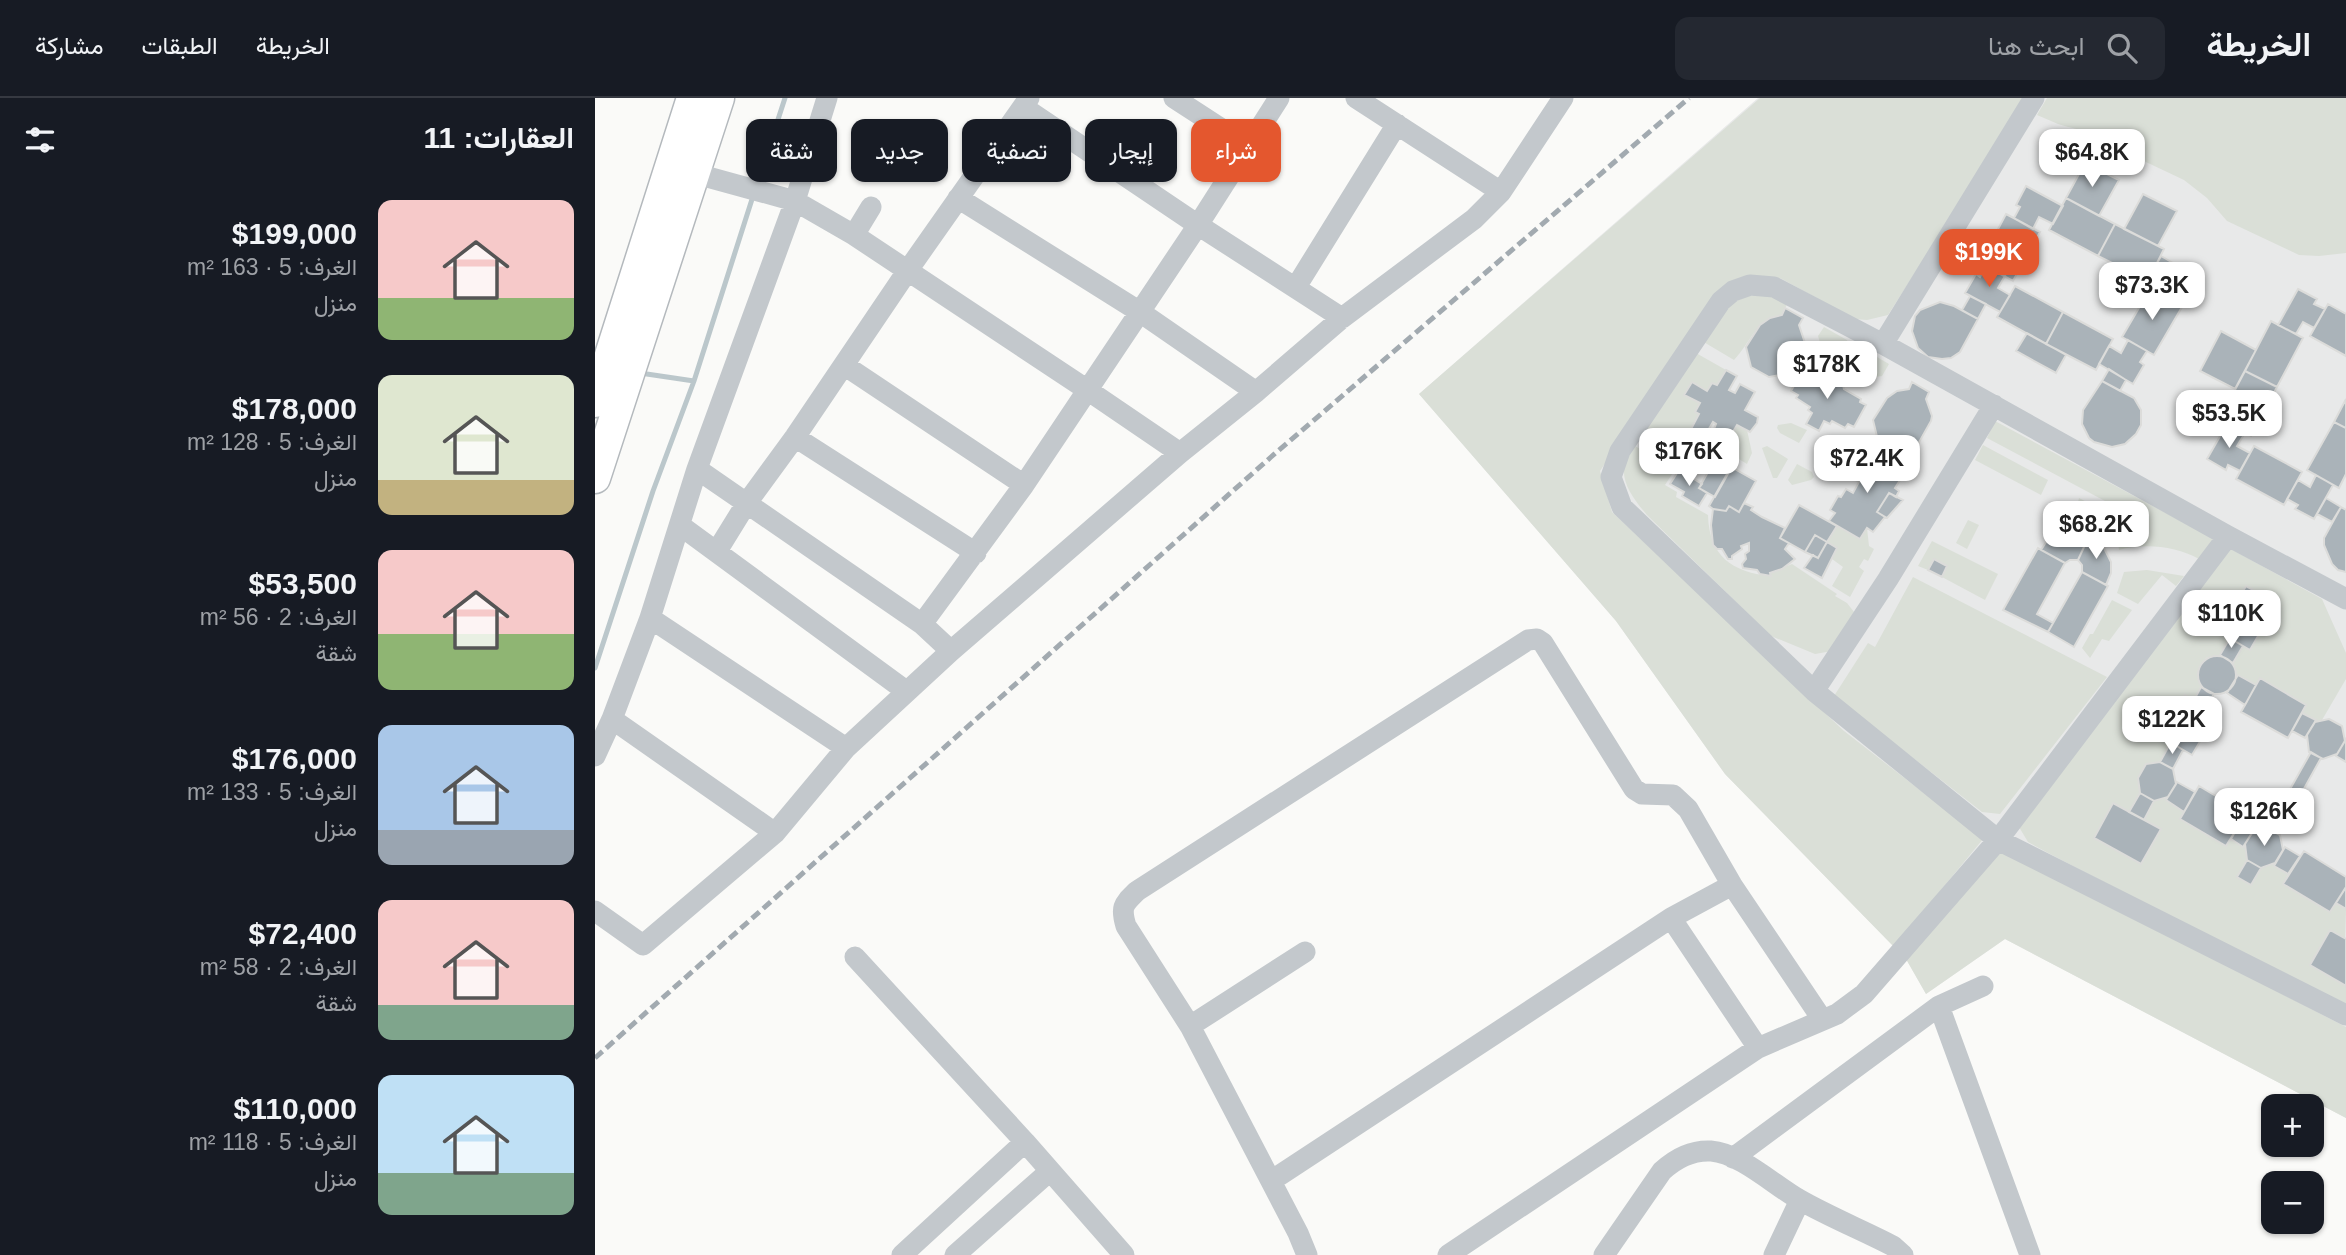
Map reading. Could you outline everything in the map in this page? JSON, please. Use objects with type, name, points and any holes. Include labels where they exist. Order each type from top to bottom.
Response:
[{"type":"highway","points":[[595,478],[619,365],[692,98]]},
{"type":"highway","points":[[595,402],[619,365],[707,176],[719,98]]},
{"type":"street","points":[[595,756],[650,618],[786,199],[827,98]]},
{"type":"street","points":[[1174,98],[1207,119]]},
{"type":"street","points":[[1265,119],[1279,98]]},
{"type":"street","points":[[1356,98],[1501,192]]},
{"type":"street","points":[[1883,344],[2034,98]]},
{"type":"street","points":[[595,911],[643,945],[775,833],[846,748],[951,651],[1179,453],[1256,393],[1342,318],[1474,219],[1501,192],[1558,100]]},
{"type":"street","points":[[717,551],[745,504],[795,437],[1026,102],[1198,225],[1342,318]]},
{"type":"street","points":[[1296,287],[1397,124]]},
{"type":"street","points":[[707,176],[786,199],[854,235],[1179,453]]},
{"type":"street","points":[[922,624],[1024,485],[1225,182]]},
{"type":"street","points":[[958,198],[1140,312],[1256,393]]},
{"type":"street","points":[[854,235],[871,206]]},
{"type":"street","points":[[2346,598],[1774,287],[1749,285],[1733,291],[1721,301],[1620,451],[1611,477],[1622,508],[1814,691],[1998,840],[2346,1015]]},
{"type":"street","points":[[844,365],[1024,485]]},
{"type":"street","points":[[1814,691],[1888,579],[1994,405]]},
{"type":"street","points":[[795,437],[976,553]]},
{"type":"street","points":[[697,470],[922,624],[951,651]]},
{"type":"street","points":[[681,526],[907,691]]},
{"type":"street","points":[[1448,1255],[1758,1048],[1837,1014],[1864,994],[1998,840],[2228,536]]},
{"type":"street","points":[[650,618],[846,748]]},
{"type":"street","points":[[1307,1255],[1190,1026],[1126,926],[1122,913],[1124,904],[1137,891],[1205,846],[1528,640],[1537,639],[1543,643],[1634,789],[1641,794],[1673,795],[1688,810],[1732,885],[1822,1019]]},
{"type":"street","points":[[611,719],[775,833]]},
{"type":"street","points":[[1271,1181],[1671,918],[1732,885]]},
{"type":"street","points":[[1671,918],[1758,1048]]},
{"type":"street","points":[[1190,1026],[1305,952]]},
{"type":"street","points":[[855,957],[1050,1171],[1113,1251]]},
{"type":"street","points":[[1733,1158],[1940,1006],[1983,986]]},
{"type":"street","points":[[1940,1006],[2030,1255]]},
{"type":"street","points":[[902,1255],[1024,1142]]},
{"type":"street","points":[[1604,1255],[1662,1171],[1672,1161],[1690,1154],[1711,1151],[1733,1158],[1800,1200],[1893,1245],[1903,1255]]},
{"type":"street","points":[[955,1255],[1050,1171]]},
{"type":"street","points":[[1774,1255],[1800,1200]]},
{"type":"shaded area","points":[[1758,98],[2346,98],[2346,1118],[2324,1106],[2324,1094],[2300,1094],[2005,939],[1926,994],[1906,959],[1725,774],[1616,621],[1419,394]]},
{"type":"shaded area","points":[[1760,98],[2027,98],[1888,315],[1867,320],[1855,319],[1780,278],[1719,291],[1600,471],[1612,512],[1844,731],[1983,839],[1894,947],[1725,774],[1616,621],[1419,394]]},
{"type":"shaded area","points":[[2047,98],[2346,98],[2346,253],[2299,255],[2227,221],[2207,198],[2184,180],[2092,134],[2037,115]]},
{"type":"shaded area","points":[[1768,293],[1788,302],[1782,315],[1759,327],[1734,360],[1702,341],[1728,307],[1744,298]]},
{"type":"shaded area","points":[[1824,327],[1847,340],[1850,348],[1844,358],[1821,346],[1818,336]]},
{"type":"shaded area","points":[[1865,350],[1889,364],[1882,376],[1875,377],[1851,364],[1858,351]]},
{"type":"shaded area","points":[[1696,353],[1726,370],[1717,385],[1712,383],[1707,391],[1692,382],[1685,394],[1700,403],[1695,412],[1699,414],[1690,431],[1694,434],[1691,440],[1679,434],[1668,454],[1636,439]]},
{"type":"shaded area","points":[[1995,421],[2214,539],[2199,559],[2160,547],[2119,550],[2118,543],[2111,534],[2133,516],[1987,438]]},
{"type":"shaded area","points":[[1791,423],[1807,430],[1799,443],[1780,433],[1777,428],[1778,425]]},
{"type":"shaded area","points":[[1737,425],[1747,430],[1752,453],[1747,464],[1729,453],[1733,446],[1727,442]]},
{"type":"shaded area","points":[[1633,445],[1668,464],[1667,467],[1674,471],[1665,485],[1677,492],[1676,497],[1708,515],[1709,529],[1718,551],[1734,566],[1744,571],[1770,576],[1770,573],[1792,564],[1847,603],[1854,612],[1832,651],[1815,654],[1771,636],[1647,515],[1634,499],[1625,480],[1625,464]]},
{"type":"shaded area","points":[[1983,445],[2048,480],[2041,495],[1975,460]]},
{"type":"shaded area","points":[[1767,446],[1788,459],[1777,478],[1773,478],[1762,448]]},
{"type":"shaded area","points":[[1797,464],[1812,472],[1814,477],[1792,485],[1788,480]]},
{"type":"shaded area","points":[[2079,498],[2104,511],[2099,523],[2076,511]]},
{"type":"shaded area","points":[[1968,520],[1979,525],[1967,549],[1956,543]]},
{"type":"shaded area","points":[[1837,526],[1860,539],[1867,528],[1869,546],[1874,549],[1868,561],[1864,559],[1859,567],[1864,571],[1850,597],[1832,586],[1843,567],[1832,559],[1837,548],[1827,542]]},
{"type":"shaded area","points":[[1932,541],[1998,574],[1985,600],[1942,577],[1947,566],[1935,559],[1928,570],[1918,566]]},
{"type":"shaded area","points":[[2229,548],[2322,599],[2346,653],[2346,679],[2322,720],[2315,722],[2302,713],[2306,705],[2260,679],[2256,685],[2238,675],[2236,677],[2233,663],[2243,646],[2251,649],[2277,603],[2246,586],[2220,632],[2230,638],[2220,655],[2206,658],[2198,672],[2201,687],[2194,700],[2185,695],[2171,742],[2160,762],[2146,764],[2138,778],[2140,793],[2129,812],[2113,803],[2094,838],[2141,864],[2161,829],[2144,820],[2154,801],[2168,797],[2166,800],[2184,812],[2180,819],[2226,846],[2231,839],[2243,846],[2245,844],[2247,860],[2238,877],[2251,885],[2261,868],[2275,863],[2274,866],[2288,874],[2283,884],[2330,912],[2336,903],[2346,909],[2345,939],[2330,931],[2346,986],[2346,1008],[2028,842],[2019,827]]},
{"type":"shaded area","points":[[2147,570],[2184,576],[2176,586],[2162,575],[2138,604],[2117,593],[2124,572]]},
{"type":"shaded area","points":[[1913,577],[2107,677],[2000,814],[1982,812],[1834,696],[1868,643],[1875,647]]},
{"type":"shaded area","points":[[2112,600],[2132,610],[2109,641],[2102,639],[2090,658],[2082,648]]},
{"type":"shaded area","points":[[1999,847],[2346,1027],[2346,1118],[2324,1106],[2324,1094],[2300,1094],[2005,939],[1926,994],[1906,959]]},
{"type":"building","points":[[2085,163],[2119,180],[2099,216],[2066,198]]},
{"type":"building","points":[[2026,186],[2063,206],[2053,224],[2039,217],[2033,229],[2014,218],[2020,207],[2016,205]]},
{"type":"building","points":[[2143,194],[2177,211],[2158,246],[2124,229]]},
{"type":"building","points":[[2066,198],[2115,224],[2098,256],[2049,230]]},
{"type":"building","points":[[2006,214],[2040,232],[2013,281],[1980,263]]},
{"type":"building","points":[[2115,224],[2164,249],[2148,281],[2098,256]]},
{"type":"building","points":[[2161,256],[2197,277],[2186,295],[2182,293],[2176,304],[2157,293],[2164,281],[2151,274]]},
{"type":"building","points":[[1986,266],[2005,276],[1998,288],[2010,295],[2000,312],[1965,293],[1976,274],[1980,277]]},
{"type":"building","points":[[2015,286],[2063,312],[2046,344],[1997,317]]},
{"type":"building","points":[[2150,289],[2182,307],[2154,355],[2122,337]]},
{"type":"building","points":[[2298,289],[2317,299],[2314,304],[2325,309],[2314,328],[2303,322],[2296,334],[2278,325]]},
{"type":"building","points":[[1970,296],[1986,304],[1978,319],[1962,310]]},
{"type":"building","points":[[1940,302],[1978,319],[1960,352],[1951,358],[1928,357],[1918,348],[1912,331],[1915,316],[1920,310]]},
{"type":"building","points":[[2328,304],[2346,314],[2346,356],[2310,336]]},
{"type":"building","points":[[1785,308],[1803,318],[1799,325],[1804,348],[1790,373],[1769,377],[1751,367],[1746,347],[1760,325],[1770,318],[1782,315]]},
{"type":"building","points":[[2063,312],[2113,339],[2096,370],[2046,344]]},
{"type":"building","points":[[2271,321],[2303,338],[2277,387],[2245,371]]},
{"type":"building","points":[[2221,331],[2256,350],[2235,389],[2200,371]]},
{"type":"building","points":[[2027,333],[2066,355],[2056,373],[2016,351]]},
{"type":"building","points":[[2128,340],[2147,351],[2140,362],[2144,365],[2133,384],[2099,364],[2109,346],[2121,353]]},
{"type":"building","points":[[1804,368],[1829,380],[1836,378],[1842,381],[1844,389],[1861,399],[1860,402],[1866,405],[1854,427],[1848,424],[1845,428],[1832,421],[1830,424],[1824,421],[1819,431],[1806,424],[1812,413],[1808,410],[1810,407],[1796,398],[1798,395],[1791,391]]},
{"type":"building","points":[[2109,369],[2126,380],[2120,391],[2102,381]]},
{"type":"building","points":[[1726,370],[1737,376],[1729,390],[1735,393],[1740,384],[1755,392],[1745,410],[1758,417],[1757,423],[1750,432],[1737,425],[1727,442],[1712,434],[1716,424],[1713,422],[1703,439],[1690,431],[1699,414],[1695,412],[1700,403],[1684,395],[1692,382],[1707,391],[1712,383],[1717,385]]},
{"type":"building","points":[[2245,371],[2277,387],[2251,436],[2219,420]]},
{"type":"building","points":[[2102,381],[2134,398],[2141,410],[2141,425],[2125,444],[2112,447],[2094,442],[2082,424],[2083,410]]},
{"type":"building","points":[[1912,382],[1929,392],[1926,399],[1931,421],[1917,446],[1896,451],[1878,441],[1873,420],[1887,398],[1897,391],[1909,389]]},
{"type":"building","points":[[2346,399],[2346,428],[2334,422]]},
{"type":"building","points":[[2334,422],[2346,428],[2346,474],[2339,488],[2307,470]]},
{"type":"building","points":[[2227,424],[2245,433],[2237,446],[2250,453],[2240,471],[2228,465],[2226,470],[2207,459]]},
{"type":"building","points":[[1679,434],[1691,440],[1694,434],[1721,449],[1713,464],[1682,447],[1676,458],[1668,454]]},
{"type":"building","points":[[1712,434],[1733,446],[1729,453],[1707,441]]},
{"type":"building","points":[[2254,446],[2302,472],[2284,505],[2236,479]]},
{"type":"building","points":[[1721,449],[1737,458],[1715,497],[1699,488]]},
{"type":"building","points":[[1881,450],[1903,464],[1897,474],[1902,477],[1895,488],[1899,491],[1896,497],[1889,493],[1877,512],[1885,517],[1873,532],[1867,528],[1860,539],[1829,521],[1835,513],[1830,510],[1838,496],[1841,497],[1846,489],[1853,493],[1859,482],[1852,478],[1866,455],[1875,460]]},
{"type":"building","points":[[1731,467],[1756,481],[1739,512],[1729,506],[1726,511],[1709,506]]},
{"type":"building","points":[[1679,470],[1702,484],[1699,488],[1707,493],[1699,506],[1682,496],[1684,492],[1670,484]]},
{"type":"building","points":[[2316,475],[2333,485],[2314,519],[2295,509],[2298,505],[2287,499],[2298,480],[2310,487]]},
{"type":"building","points":[[1889,493],[1903,500],[1887,518],[1877,512]]},
{"type":"building","points":[[2326,498],[2341,507],[2332,522],[2317,514]]},
{"type":"building","points":[[1744,503],[1753,507],[1751,510],[1762,517],[1785,528],[1780,538],[1789,543],[1785,549],[1795,559],[1782,569],[1770,573],[1771,576],[1743,568],[1749,543],[1741,546],[1742,549],[1732,556],[1732,559],[1728,559],[1722,549],[1713,545],[1713,509],[1726,511],[1729,506],[1739,512]]},
{"type":"building","points":[[1799,505],[1837,526],[1827,542],[1815,535],[1805,552],[1780,538]]},
{"type":"building","points":[[2341,507],[2346,510],[2346,572],[2338,570],[2332,564],[2324,545],[2324,538]]},
{"type":"building","points":[[2068,531],[2090,534],[2078,560],[2065,563],[2041,550],[2048,539]]},
{"type":"building","points":[[2090,534],[2101,542],[2111,562],[2111,573],[2106,585],[2082,572],[2082,565],[2078,560]]},
{"type":"building","points":[[1815,535],[1827,542],[1818,558],[1805,552]]},
{"type":"building","points":[[1827,542],[1837,548],[1822,578],[1804,568],[1813,555],[1818,558]]},
{"type":"building","points":[[2038,548],[2065,563],[2037,614],[2053,623],[2048,632],[2003,610]]},
{"type":"building","points":[[1934,559],[1947,566],[1942,577],[1928,570]]},
{"type":"building","points":[[2082,572],[2108,586],[2074,647],[2048,632]]},
{"type":"building","points":[[2246,586],[2277,603],[2250,650],[2219,632]]},
{"type":"building","points":[[2230,638],[2243,646],[2233,663],[2220,655]]},
{"type":"building","points":[[2217,656],[2230,662],[2236,675],[2230,688],[2217,694],[2204,688],[2198,675],[2204,662]]},
{"type":"building","points":[[2238,675],[2256,685],[2245,705],[2227,693]]},
{"type":"building","points":[[2260,678],[2306,705],[2288,738],[2241,712]]},
{"type":"building","points":[[2201,687],[2214,694],[2206,707],[2194,700]]},
{"type":"building","points":[[2185,695],[2217,713],[2192,755],[2161,737]]},
{"type":"building","points":[[2302,713],[2316,720],[2305,738],[2292,731]]},
{"type":"building","points":[[2329,719],[2342,726],[2345,741],[2337,754],[2323,759],[2309,752],[2307,735],[2315,722]]},
{"type":"building","points":[[2346,739],[2346,762],[2336,756]]},
{"type":"building","points":[[2171,742],[2183,750],[2173,769],[2160,762]]},
{"type":"building","points":[[2311,752],[2321,758],[2279,834],[2268,828]]},
{"type":"building","points":[[2160,762],[2173,769],[2176,784],[2168,797],[2154,801],[2140,793],[2138,778],[2146,764]]},
{"type":"building","points":[[2177,782],[2195,792],[2184,812],[2166,800]]},
{"type":"building","points":[[2199,786],[2246,814],[2226,846],[2180,819]]},
{"type":"building","points":[[2140,793],[2154,801],[2144,820],[2129,812]]},
{"type":"building","points":[[2113,803],[2161,829],[2141,864],[2094,838]]},
{"type":"building","points":[[2241,821],[2255,828],[2243,847],[2231,839]]},
{"type":"building","points":[[2267,828],[2280,835],[2283,850],[2275,863],[2261,868],[2247,860],[2245,844],[2254,830]]},
{"type":"building","points":[[2285,847],[2300,856],[2288,874],[2274,866]]},
{"type":"building","points":[[2304,851],[2346,877],[2346,887],[2330,912],[2283,884]]},
{"type":"building","points":[[2247,860],[2261,868],[2251,885],[2237,877]]},
{"type":"building","points":[[2346,887],[2346,909],[2336,903]]},
{"type":"building","points":[[2330,930],[2346,939],[2346,986],[2310,965]]},
{"type":"waterway","points":[[757,184],[785,98]]},
{"type":"waterway","points":[[595,668],[653,491],[694,381],[754,193]]},
{"type":"waterway","points":[[640,373],[694,381]]},
{"type":"railway","points":[[595,1058],[1271,457],[1689,98]]}]
